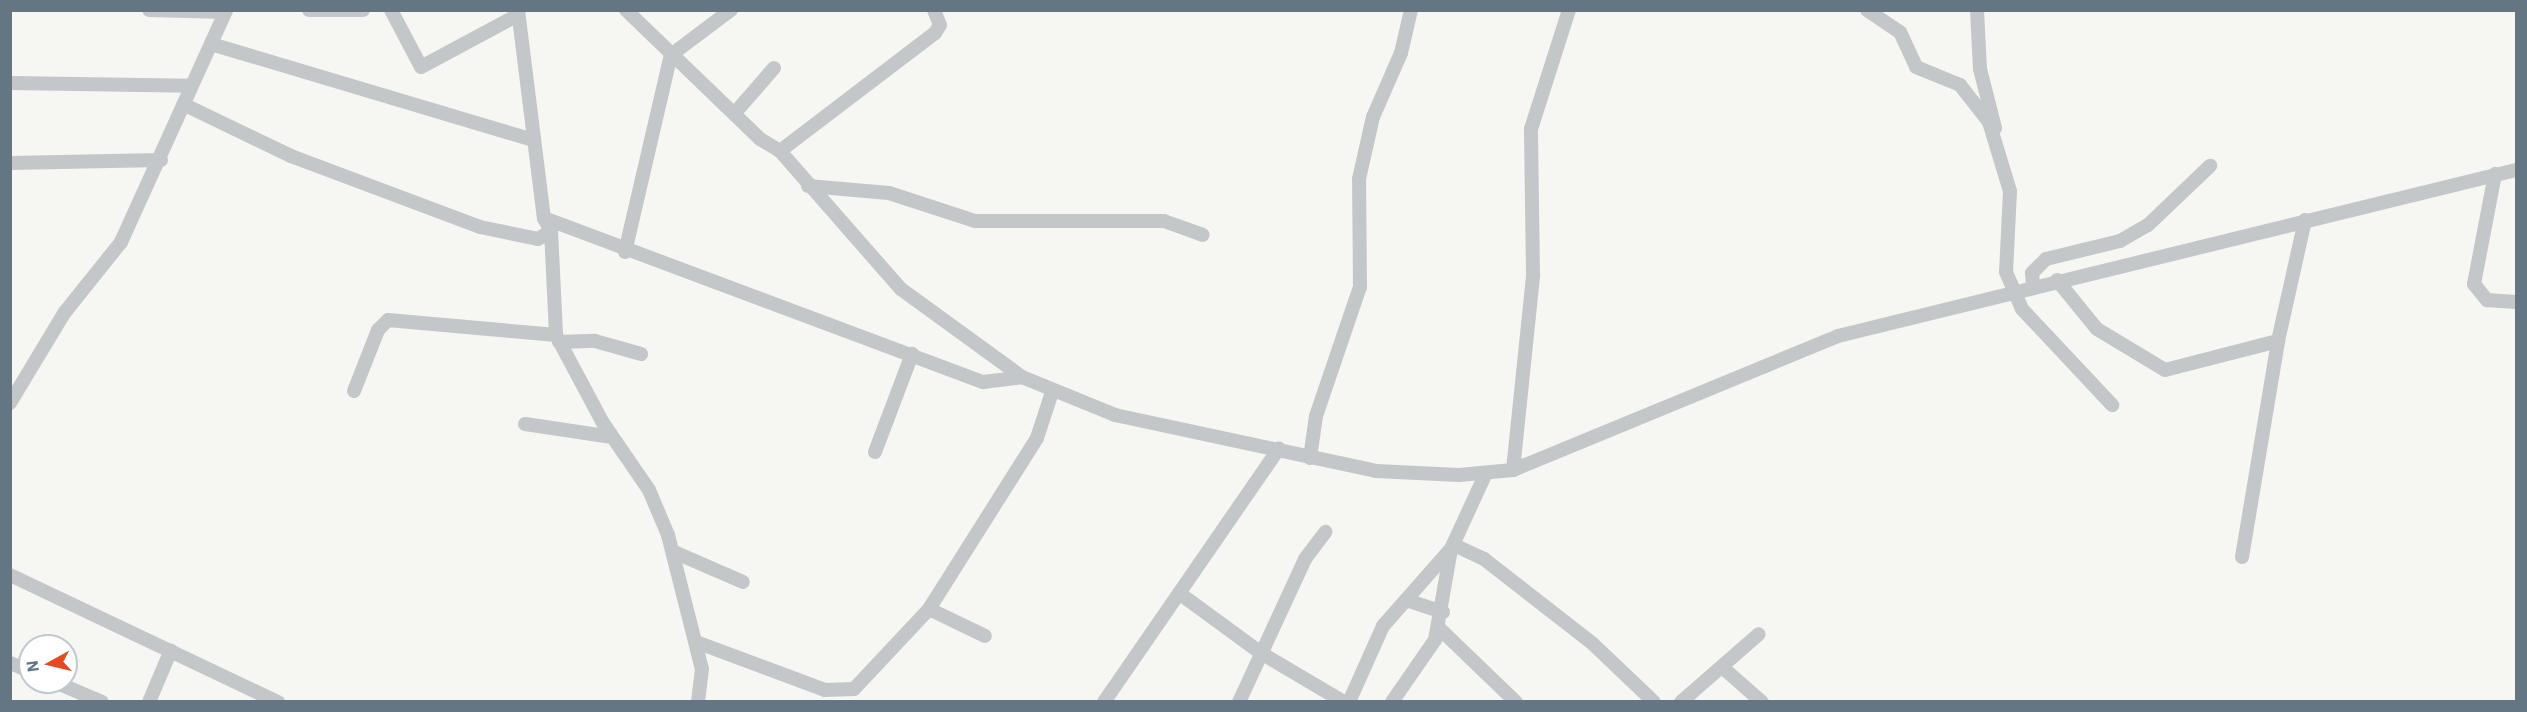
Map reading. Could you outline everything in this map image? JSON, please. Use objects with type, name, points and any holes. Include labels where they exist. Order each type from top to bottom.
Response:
[{"type":"street","points":[[10,403],[65,312],[121,242],[161,160],[191,86],[226,11],[149,10]]},
{"type":"street","points":[[309,10],[363,10]]},
{"type":"street","points":[[391,10],[421,67],[518,13],[544,218],[551,231],[558,339],[612,437],[649,490],[674,552],[703,681],[698,702]]},
{"type":"street","points":[[626,10],[734,114],[780,151],[808,186],[901,289],[1022,377],[1052,392],[1126,418],[1279,448],[1310,458],[1376,471],[1485,475],[1513,470],[1809,346],[2057,280],[2262,235],[2305,220],[2517,170]]},
{"type":"street","points":[[625,252],[671,55],[731,10]]},
{"type":"street","points":[[780,151],[935,33],[940,25],[934,10]]},
{"type":"street","points":[[1310,458],[1316,416],[1360,287],[1359,179],[1372,117],[1401,53],[1411,10]]},
{"type":"street","points":[[1513,470],[1533,275],[1531,129],[1569,10]]},
{"type":"street","points":[[1867,10],[1900,32],[1916,67],[1960,84],[1995,133]]},
{"type":"street","points":[[1977,10],[1980,69],[2010,191],[2004,244],[2006,272],[2022,309],[2050,343],[2112,405]]},
{"type":"street","points":[[211,44],[534,140]]},
{"type":"street","points":[[734,114],[774,68]]},
{"type":"street","points":[[10,83],[191,86]]},
{"type":"street","points":[[185,105],[291,156],[480,227],[538,239],[551,231]]},
{"type":"street","points":[[10,163],[161,160]]},
{"type":"street","points":[[2033,286],[2032,273],[2046,259],[2120,241],[2148,225],[2210,166]]},
{"type":"street","points":[[2495,174],[2474,284],[2487,300],[2517,302]]},
{"type":"street","points":[[808,186],[889,193],[975,221],[1164,220],[1203,235]]},
{"type":"street","points":[[544,218],[625,252],[993,384],[1022,377]]},
{"type":"street","points":[[2242,557],[2278,341],[2305,220]]},
{"type":"street","points":[[2057,280],[2097,329],[2165,370],[2278,341]]},
{"type":"street","points":[[354,391],[378,330],[388,320],[595,341],[641,354]]},
{"type":"street","points":[[875,452],[912,354]]},
{"type":"street","points":[[696,642],[762,670],[843,692],[864,680],[929,609],[1037,438],[1052,392]]},
{"type":"street","points":[[525,424],[612,437]]},
{"type":"street","points":[[1104,702],[1279,448]]},
{"type":"street","points":[[1392,702],[1424,659],[1439,628],[1453,547],[1485,475]]},
{"type":"street","points":[[1239,702],[1305,560],[1325,532]]},
{"type":"street","points":[[1349,702],[1383,626],[1453,547]]},
{"type":"street","points":[[1453,547],[1484,559],[1593,644],[1654,702]]},
{"type":"street","points":[[674,552],[743,582]]},
{"type":"street","points":[[10,574],[278,702]]},
{"type":"street","points":[[1179,594],[1261,653],[1344,702]]},
{"type":"street","points":[[1406,600],[1443,612]]},
{"type":"street","points":[[929,609],[985,636]]},
{"type":"street","points":[[1439,628],[1515,702]]},
{"type":"street","points":[[1682,702],[1759,634]]},
{"type":"street","points":[[149,702],[171,650]]},
{"type":"street","points":[[1722,667],[1762,702]]},
{"type":"street","points":[[78,692],[102,702]]}]
